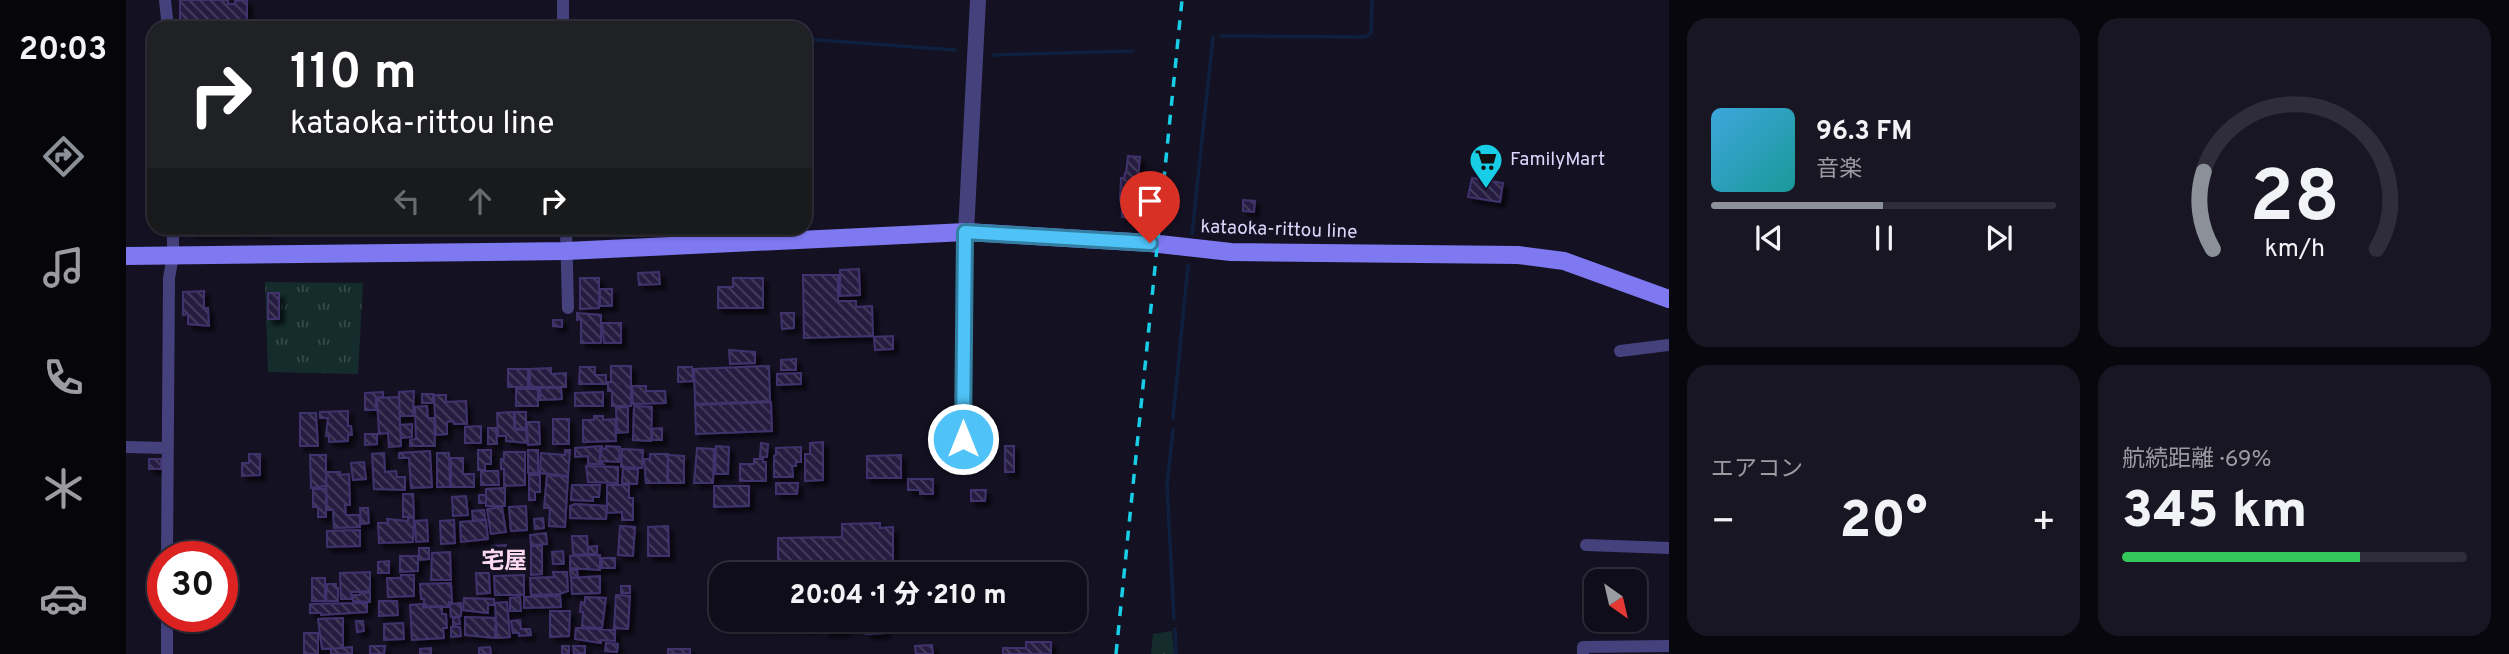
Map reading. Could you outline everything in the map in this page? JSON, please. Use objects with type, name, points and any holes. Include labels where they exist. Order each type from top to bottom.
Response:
[{"type":"main road","name":"kataoka-rittou line","points":[[126,256],[566,251],[965,232],[1150,243],[1231,251],[1366,255],[1518,255],[1564,261],[1669,299]]},
{"type":"street","points":[[165,0],[167,21]]},
{"type":"street","points":[[563,0],[563,21]]},
{"type":"street","points":[[963,439],[965,232],[978,0]]},
{"type":"street","points":[[167,541],[169,278],[173,235]]},
{"type":"street","points":[[566,235],[568,308]]},
{"type":"street","points":[[1620,351],[1669,345]]},
{"type":"street","points":[[126,447],[167,448]]},
{"type":"street","points":[[1586,545],[1669,548]]},
{"type":"street","points":[[167,632],[167,654]]},
{"type":"street","points":[[1583,654],[1583,647],[1669,646]]},
{"type":"green space","points":[[265,282],[363,283],[358,374],[268,372]]},
{"type":"green space","points":[[1172,631],[1174,654],[1151,654],[1153,634]]},
{"type":"building","points":[[180,0],[228,0],[228,4],[235,4],[235,1],[247,0],[247,20],[180,20]]},
{"type":"building","points":[[1128,156],[1140,157],[1134,219],[1122,217],[1120,200],[1121,178],[1124,178],[1126,173]]},
{"type":"building","name":"FamilyMart","points":[[1472,178],[1503,183],[1500,202],[1468,197]]},
{"type":"building","points":[[1243,200],[1255,201],[1254,212],[1243,211]]},
{"type":"building","points":[[859,269],[860,295],[840,296],[840,270]]},
{"type":"building","points":[[659,272],[660,284],[639,285],[638,273]]},
{"type":"building","points":[[803,275],[838,275],[838,301],[856,301],[856,307],[872,306],[873,336],[804,338]]},
{"type":"building","points":[[580,278],[599,278],[599,308],[580,309]]},
{"type":"building","points":[[733,278],[763,278],[763,308],[718,308],[718,287],[733,287]]},
{"type":"building","points":[[600,289],[612,289],[612,306],[600,306]]},
{"type":"building","points":[[204,291],[204,308],[208,308],[209,326],[188,324],[188,314],[183,315],[183,292]]},
{"type":"building","points":[[268,293],[279,293],[279,319],[268,319]]},
{"type":"building","points":[[577,313],[601,315],[601,343],[581,343],[581,319],[577,320]]},
{"type":"building","points":[[781,313],[794,313],[794,328],[782,329]]},
{"type":"building","points":[[553,320],[562,320],[562,327],[553,326]]},
{"type":"building","points":[[602,323],[621,323],[621,343],[604,343]]},
{"type":"building","points":[[893,336],[893,349],[875,350],[874,337]]},
{"type":"building","points":[[729,350],[755,352],[755,363],[730,364]]},
{"type":"building","points":[[796,359],[796,370],[781,370],[781,360]]},
{"type":"building","points":[[611,366],[631,366],[631,406],[612,406],[612,391],[608,391]]},
{"type":"building","points":[[769,366],[770,401],[695,404],[694,369]]},
{"type":"building","points":[[580,367],[595,367],[595,375],[606,375],[606,384],[579,384]]},
{"type":"building","points":[[678,367],[692,367],[693,381],[678,382]]},
{"type":"building","points":[[551,368],[551,374],[566,373],[566,387],[530,387],[530,369]]},
{"type":"building","points":[[508,369],[528,369],[528,387],[508,387]]},
{"type":"building","points":[[801,373],[801,384],[777,385],[777,374]]},
{"type":"building","points":[[632,386],[646,386],[646,391],[665,391],[666,403],[633,404]]},
{"type":"building","points":[[540,388],[561,388],[562,399],[540,400]]},
{"type":"building","points":[[516,389],[538,389],[538,406],[516,406]]},
{"type":"building","points":[[414,391],[413,416],[400,416],[399,392]]},
{"type":"building","points":[[383,392],[383,397],[376,398],[376,410],[365,410],[365,393]]},
{"type":"building","points":[[603,392],[603,406],[575,406],[575,393]]},
{"type":"building","points":[[422,394],[433,394],[433,403],[422,403]]},
{"type":"building","points":[[434,395],[446,395],[446,402],[466,401],[467,424],[447,422],[447,434],[436,435]]},
{"type":"building","points":[[399,397],[401,446],[389,447],[388,433],[379,434],[377,398]]},
{"type":"building","points":[[771,402],[772,431],[696,434],[695,405]]},
{"type":"building","points":[[427,406],[428,418],[434,418],[435,446],[410,446],[410,440],[416,439],[415,407]]},
{"type":"building","points":[[634,406],[652,407],[651,441],[633,440]]},
{"type":"building","points":[[628,407],[628,432],[617,433],[616,408]]},
{"type":"building","points":[[348,411],[348,426],[351,426],[352,435],[348,435],[348,441],[329,442],[329,436],[326,436],[328,418],[320,418],[320,412]]},
{"type":"building","points":[[514,412],[514,430],[526,430],[527,443],[506,441],[506,436],[498,436],[497,413]]},
{"type":"building","points":[[515,412],[526,412],[526,428],[515,429]]},
{"type":"building","points":[[300,413],[316,413],[318,446],[300,446]]},
{"type":"building","points":[[594,416],[603,416],[603,420],[615,419],[616,441],[583,442],[583,420],[594,420]]},
{"type":"building","points":[[553,419],[569,419],[569,444],[553,444]]},
{"type":"building","points":[[527,422],[539,422],[540,444],[528,445]]},
{"type":"building","points":[[412,424],[412,437],[401,438],[400,425]]},
{"type":"building","points":[[481,426],[481,443],[465,443],[465,427]]},
{"type":"building","points":[[488,428],[496,428],[497,444],[488,444]]},
{"type":"building","points":[[662,428],[662,440],[652,440],[652,429]]},
{"type":"building","points":[[365,434],[377,434],[377,444],[365,445]]},
{"type":"building","points":[[823,442],[823,480],[805,481],[805,454],[810,454],[810,443]]},
{"type":"building","points":[[761,443],[768,444],[767,457],[760,457]]},
{"type":"building","points":[[602,446],[600,461],[603,464],[588,464],[588,456],[575,457],[575,448]]},
{"type":"building","points":[[606,446],[620,447],[619,462],[600,461],[600,448],[606,449]]},
{"type":"building","points":[[716,446],[729,447],[728,474],[715,474]]},
{"type":"building","points":[[1005,446],[1014,446],[1014,472],[1005,472]]},
{"type":"building","points":[[801,447],[801,462],[792,466],[793,477],[774,477],[776,448]]},
{"type":"building","points":[[697,448],[714,449],[713,483],[694,483]]},
{"type":"building","points":[[622,449],[643,450],[642,468],[621,467]]},
{"type":"building","points":[[478,450],[491,450],[491,464],[485,464],[485,470],[478,470]]},
{"type":"building","points":[[528,450],[538,450],[538,473],[528,473]]},
{"type":"building","points":[[565,450],[570,450],[568,476],[540,473],[541,453],[565,455]]},
{"type":"building","points":[[430,451],[432,487],[411,488],[409,458],[399,458],[399,453]]},
{"type":"building","points":[[504,452],[525,452],[525,485],[504,486],[501,459],[504,459]]},
{"type":"building","points":[[384,453],[385,472],[396,471],[397,477],[405,477],[405,490],[374,489],[372,454]]},
{"type":"building","points":[[437,453],[449,453],[450,487],[437,487]]},
{"type":"building","points":[[249,454],[260,454],[260,475],[242,476],[242,463],[249,463]]},
{"type":"building","points":[[650,454],[668,454],[667,483],[646,483],[644,459],[650,459]]},
{"type":"building","points":[[310,455],[326,455],[326,486],[311,488]]},
{"type":"building","points":[[668,455],[684,456],[684,483],[668,483]]},
{"type":"building","points":[[901,455],[901,478],[867,478],[867,456]]},
{"type":"building","points":[[451,458],[463,458],[463,474],[474,474],[474,487],[451,487]]},
{"type":"building","points":[[149,459],[161,459],[161,469],[149,469]]},
{"type":"building","points":[[754,459],[763,459],[763,462],[766,462],[766,481],[740,481],[740,464],[754,464]]},
{"type":"building","points":[[364,462],[366,479],[353,480],[351,463]]},
{"type":"building","points":[[586,466],[618,467],[618,483],[588,482]]},
{"type":"building","points":[[623,469],[638,469],[637,484],[622,483]]},
{"type":"building","points":[[481,471],[498,471],[499,485],[481,485]]},
{"type":"building","points":[[326,472],[349,474],[350,505],[345,505],[346,515],[360,515],[360,527],[334,528],[333,510],[327,510]]},
{"type":"building","points":[[529,475],[540,475],[540,492],[535,492],[535,500],[529,500]]},
{"type":"building","points":[[547,475],[568,477],[565,527],[549,526],[550,508],[544,508]]},
{"type":"building","points":[[908,479],[933,479],[933,494],[908,490]]},
{"type":"building","points":[[776,483],[798,483],[797,494],[776,494]]},
{"type":"building","points":[[572,485],[600,485],[599,497],[593,497],[593,501],[571,500]]},
{"type":"building","points":[[607,485],[629,485],[629,498],[633,498],[633,520],[622,520],[622,512],[607,513]]},
{"type":"building","points":[[714,486],[749,486],[749,506],[714,507]]},
{"type":"building","points":[[505,488],[505,506],[486,506],[486,489]]},
{"type":"building","points":[[313,489],[326,489],[326,517],[318,517],[318,507],[313,507]]},
{"type":"building","points":[[971,490],[986,490],[985,501],[971,501]]},
{"type":"building","points":[[403,494],[413,494],[414,517],[403,517]]},
{"type":"building","points":[[479,495],[486,495],[486,503],[479,503]]},
{"type":"building","points":[[466,496],[468,515],[453,516],[452,497]]},
{"type":"building","points":[[526,506],[527,530],[511,531],[509,507]]},
{"type":"building","points":[[570,506],[607,506],[606,519],[570,518]]},
{"type":"building","points":[[502,507],[506,532],[491,534],[487,509]]},
{"type":"building","points":[[360,508],[368,508],[369,523],[361,524]]},
{"type":"building","points":[[484,510],[485,519],[473,521],[472,511]]},
{"type":"building","points":[[414,517],[413,542],[379,543],[378,523],[388,523],[387,519],[408,521],[408,518]]},
{"type":"building","points":[[543,518],[544,528],[535,529],[534,519]]},
{"type":"building","points":[[427,520],[428,541],[416,542],[415,521]]},
{"type":"building","points":[[454,520],[455,543],[441,544],[440,521]]},
{"type":"building","points":[[486,520],[488,539],[461,542],[460,522]]},
{"type":"building","points":[[880,523],[880,528],[893,527],[893,562],[778,562],[778,538],[842,537],[842,524]]},
{"type":"building","points":[[620,526],[635,527],[633,556],[618,555]]},
{"type":"building","points":[[668,526],[669,556],[648,556],[648,527]]},
{"type":"building","points":[[360,530],[360,546],[327,547],[327,531]]},
{"type":"building","points":[[546,533],[547,544],[531,545],[530,535]]},
{"type":"building","points":[[572,536],[587,536],[588,554],[573,555]]},
{"type":"building","points":[[506,545],[508,567],[492,568],[492,546]]},
{"type":"building","points":[[531,546],[542,546],[542,574],[531,575]]},
{"type":"building","points":[[597,546],[597,554],[588,554],[588,547]]},
{"type":"building","points":[[419,548],[429,548],[429,559],[419,560]]},
{"type":"building","points":[[563,551],[564,564],[553,564],[552,552]]},
{"type":"building","points":[[450,552],[451,580],[431,580],[432,553]]},
{"type":"building","points":[[600,555],[600,570],[570,568],[570,556]]},
{"type":"building","points":[[400,556],[418,556],[418,571],[400,572]]},
{"type":"building","points":[[602,558],[615,558],[615,568],[602,568]]},
{"type":"building","points":[[389,561],[389,573],[378,573],[378,562]]},
{"type":"building","points":[[570,570],[577,570],[578,577],[571,578]]},
{"type":"building","points":[[370,572],[370,591],[351,592],[352,599],[341,599],[340,573]]},
{"type":"building","points":[[553,572],[567,572],[568,591],[560,594],[531,595],[530,578],[554,577]]},
{"type":"building","points":[[476,573],[489,573],[490,593],[477,594]]},
{"type":"building","points":[[401,575],[414,575],[414,596],[388,597],[387,578],[401,578]]},
{"type":"building","points":[[524,575],[524,595],[495,595],[494,576]]},
{"type":"building","points":[[600,576],[600,593],[572,594],[571,578]]},
{"type":"building","points":[[312,578],[325,578],[325,601],[312,601]]},
{"type":"building","points":[[451,583],[452,602],[449,602],[449,607],[424,606],[420,584]]},
{"type":"building","points":[[327,584],[336,584],[338,601],[326,601]]},
{"type":"building","points":[[621,586],[630,586],[630,593],[621,593]]},
{"type":"building","points":[[360,592],[370,593],[370,602],[353,601],[353,595],[360,595]]},
{"type":"building","points":[[616,595],[630,596],[628,629],[614,628]]},
{"type":"building","points":[[560,596],[561,607],[524,608],[524,597]]},
{"type":"building","points":[[520,597],[521,611],[510,611],[510,598]]},
{"type":"building","points":[[585,597],[606,598],[602,628],[582,627],[581,602],[585,603]]},
{"type":"building","points":[[464,598],[494,599],[494,605],[488,605],[488,613],[463,610]]},
{"type":"building","points":[[379,601],[397,601],[398,615],[379,616]]},
{"type":"building","points":[[507,602],[510,637],[497,638],[495,603]]},
{"type":"building","points":[[367,603],[367,612],[321,615],[310,613],[310,604]]},
{"type":"building","points":[[461,603],[461,616],[451,617],[450,604]]},
{"type":"building","points":[[423,604],[423,608],[442,606],[442,614],[446,614],[447,628],[443,628],[444,638],[412,640],[410,605]]},
{"type":"building","points":[[550,611],[570,611],[569,636],[550,637]]},
{"type":"building","points":[[459,617],[460,624],[453,625],[453,618]]},
{"type":"building","points":[[465,617],[496,618],[495,638],[465,635]]},
{"type":"building","points":[[343,618],[343,648],[322,649],[318,619]]},
{"type":"building","points":[[520,620],[521,629],[530,629],[531,635],[519,636],[519,633],[513,633],[511,621]]},
{"type":"building","points":[[356,621],[363,621],[364,631],[357,632]]},
{"type":"building","points":[[403,623],[404,639],[384,640],[384,624]]},
{"type":"building","points":[[451,627],[460,627],[461,636],[451,637]]},
{"type":"building","points":[[576,628],[615,630],[615,641],[601,640],[601,643],[575,639]]},
{"type":"building","points":[[304,633],[318,633],[318,654],[304,654]]},
{"type":"building","points":[[1026,642],[1051,642],[1051,654],[1003,654],[1003,648],[1026,648]]},
{"type":"building","points":[[606,643],[618,644],[617,652],[605,651]]},
{"type":"building","points":[[932,645],[933,654],[916,654],[915,646]]},
{"type":"building","points":[[370,646],[385,646],[384,654],[370,654]]},
{"type":"building","points":[[562,646],[569,646],[569,654],[562,654]]},
{"type":"building","points":[[573,646],[585,646],[585,653],[574,654]]},
{"type":"building","points":[[352,647],[352,654],[331,654],[331,649]]},
{"type":"building","points":[[490,647],[491,654],[479,654],[479,648]]},
{"type":"building","points":[[431,648],[431,654],[420,654],[420,649]]},
{"type":"building","points":[[668,649],[690,649],[690,654],[668,654]]},
{"type":"waterway","points":[[1221,36],[1366,37],[1371,33],[1372,0]]},
{"type":"waterway","points":[[1192,234],[1213,37]]},
{"type":"waterway","points":[[812,40],[955,50]]},
{"type":"waterway","points":[[993,55],[1133,51]]},
{"type":"waterway","points":[[1173,418],[1188,266]]},
{"type":"waterway","points":[[1173,430],[1167,485],[1174,619]]},
{"type":"waterway","points":[[1175,629],[1176,654]]},
{"type":"railway","points":[[1116,654],[1182,0]]},
{"type":"place","name":"FamilyMart","points":[[1486,190]]},
{"type":"district","name":"宅屋","points":[[504,562]]},
{"type":"route","points":[[963,439],[965,232],[1150,243]]}]
